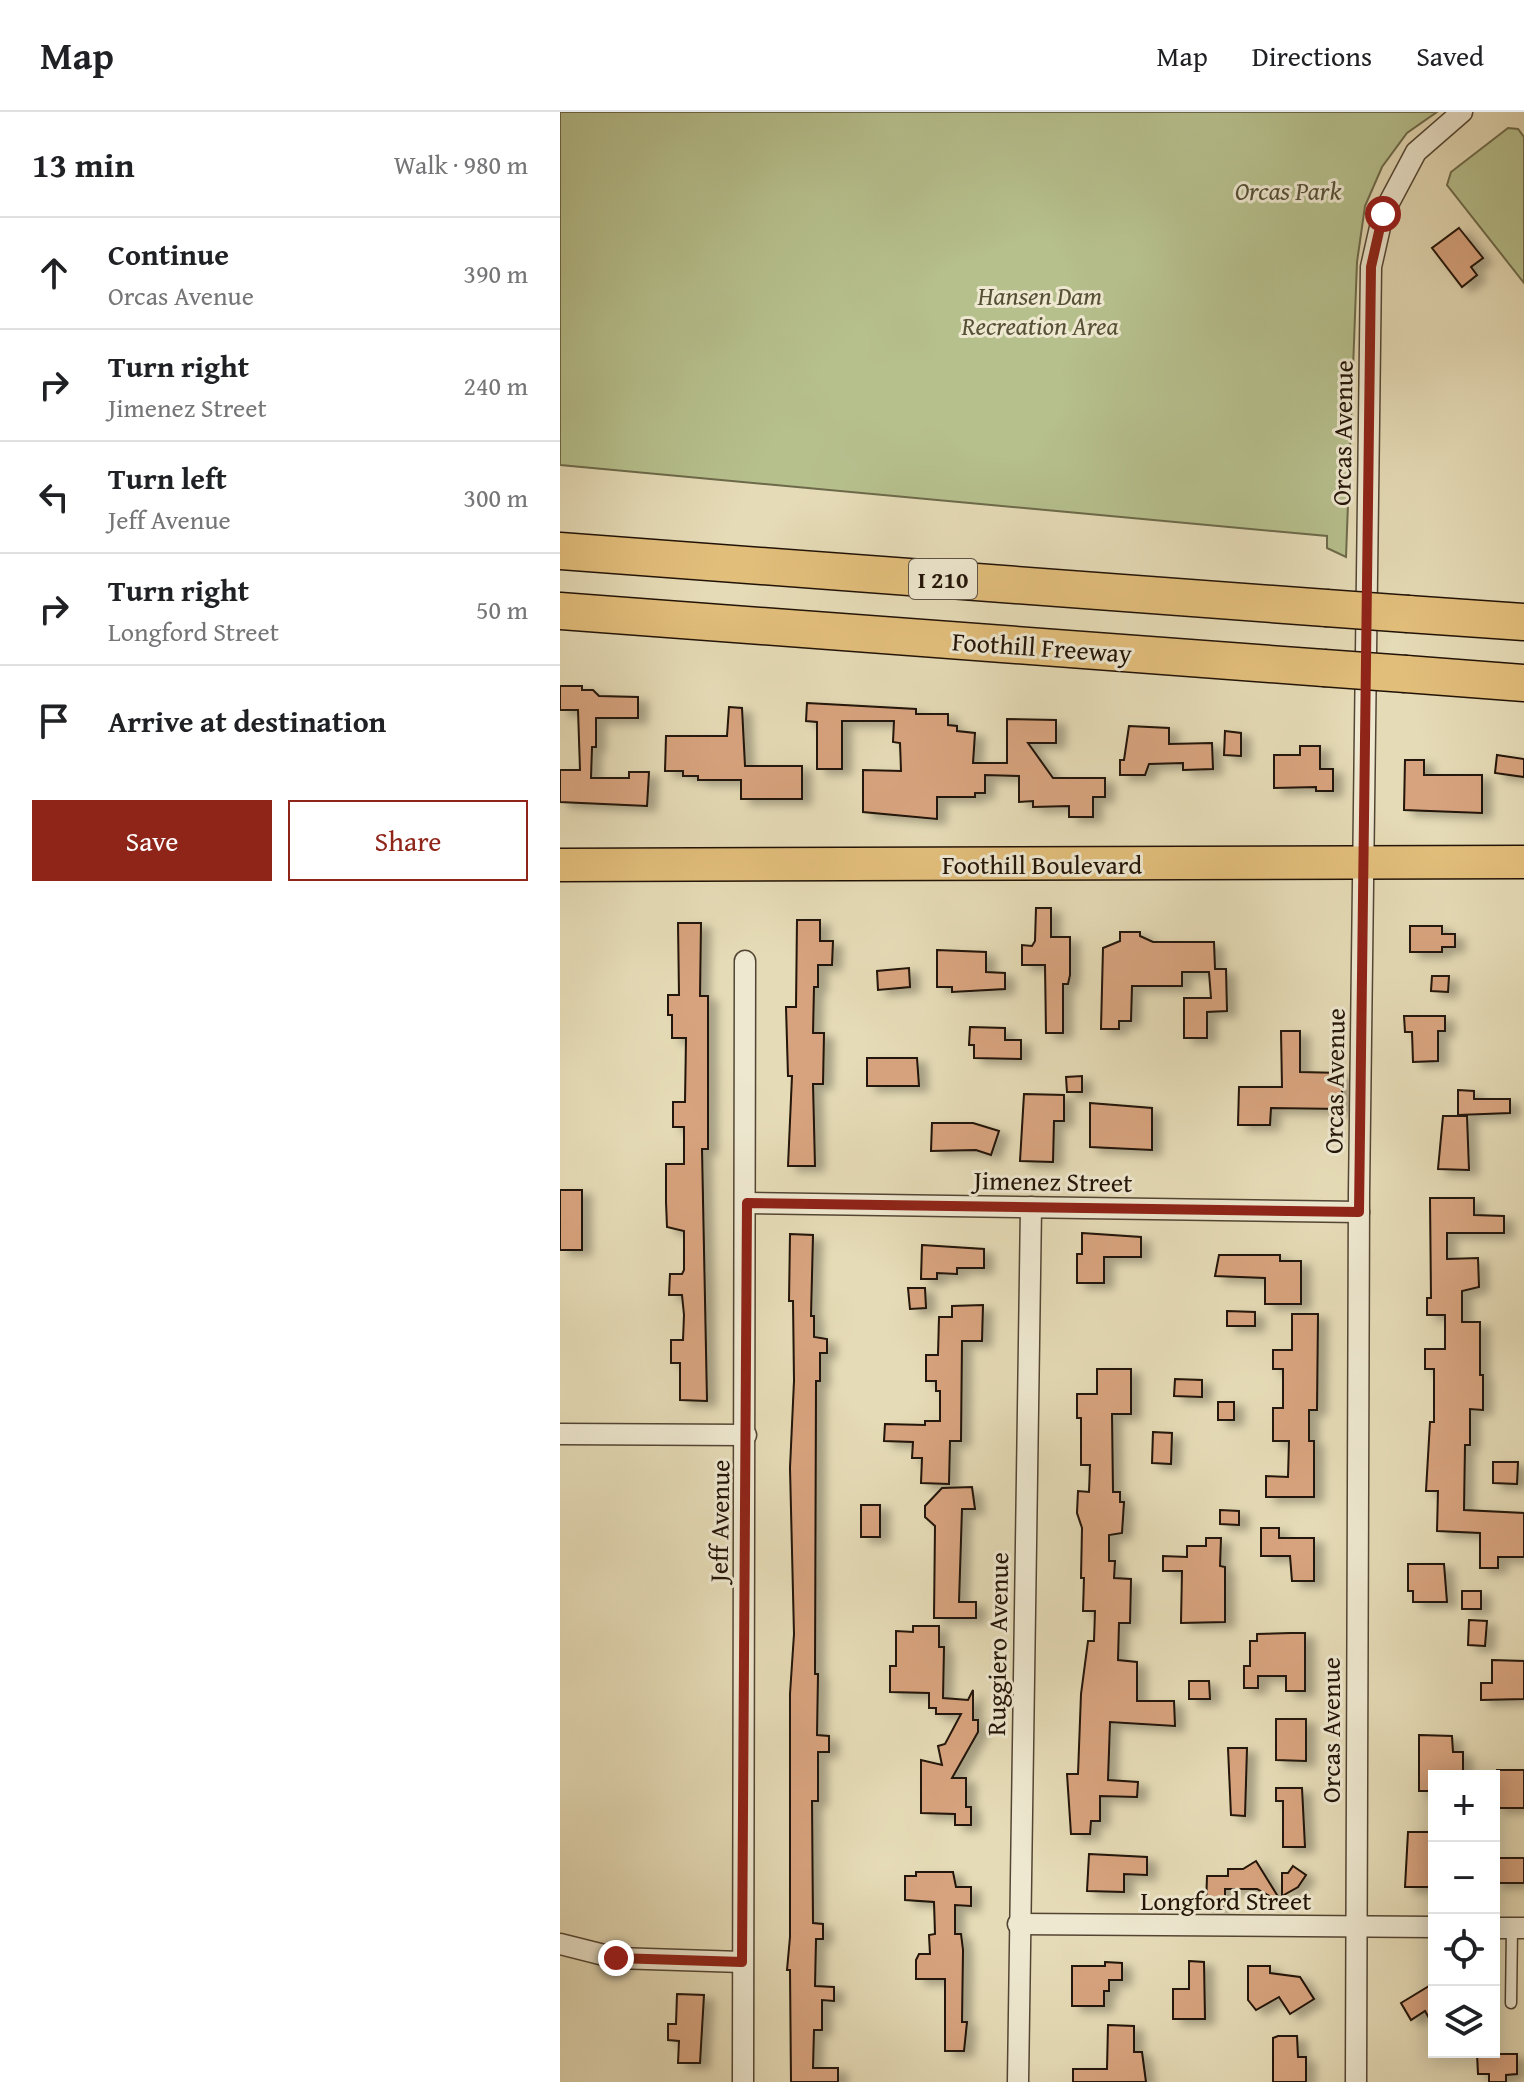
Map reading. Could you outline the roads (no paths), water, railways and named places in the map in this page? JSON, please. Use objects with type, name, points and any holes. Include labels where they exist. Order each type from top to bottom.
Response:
[{"type":"highway","name":"I 210","points":[[560,551],[1524,622]]},
{"type":"highway","name":"Foothill Freeway","points":[[560,611],[1524,683]]},
{"type":"main road","name":"Foothill Boulevard","points":[[560,865],[1524,862]]},
{"type":"street","name":"Orcas Avenue","points":[[1356,2082],[1359,1212],[1371,267],[1383,214],[1416,152],[1462,112]]},
{"type":"street","name":"Jeff Avenue","points":[[743,2082],[747,1203],[745,961]]},
{"type":"street","name":"Jimenez Street","points":[[747,1203],[1359,1212]]},
{"type":"street","name":"Ruggiero Avenue","points":[[1018,2082],[1031,1207]]},
{"type":"street","points":[[560,1434],[746,1435]]},
{"type":"street","name":"Longford Street","points":[[1018,1924],[1428,1927]]},
{"type":"street","points":[[560,1944],[616,1958],[742,1962]]},
{"type":"lane","points":[[1510,1928],[1511,2003]]},
{"type":"park label","name":"Orcas Park","points":[[1288,190]]},
{"type":"park label","name":"Hansen Dam Recreation Area","points":[[1040,310]]}]
